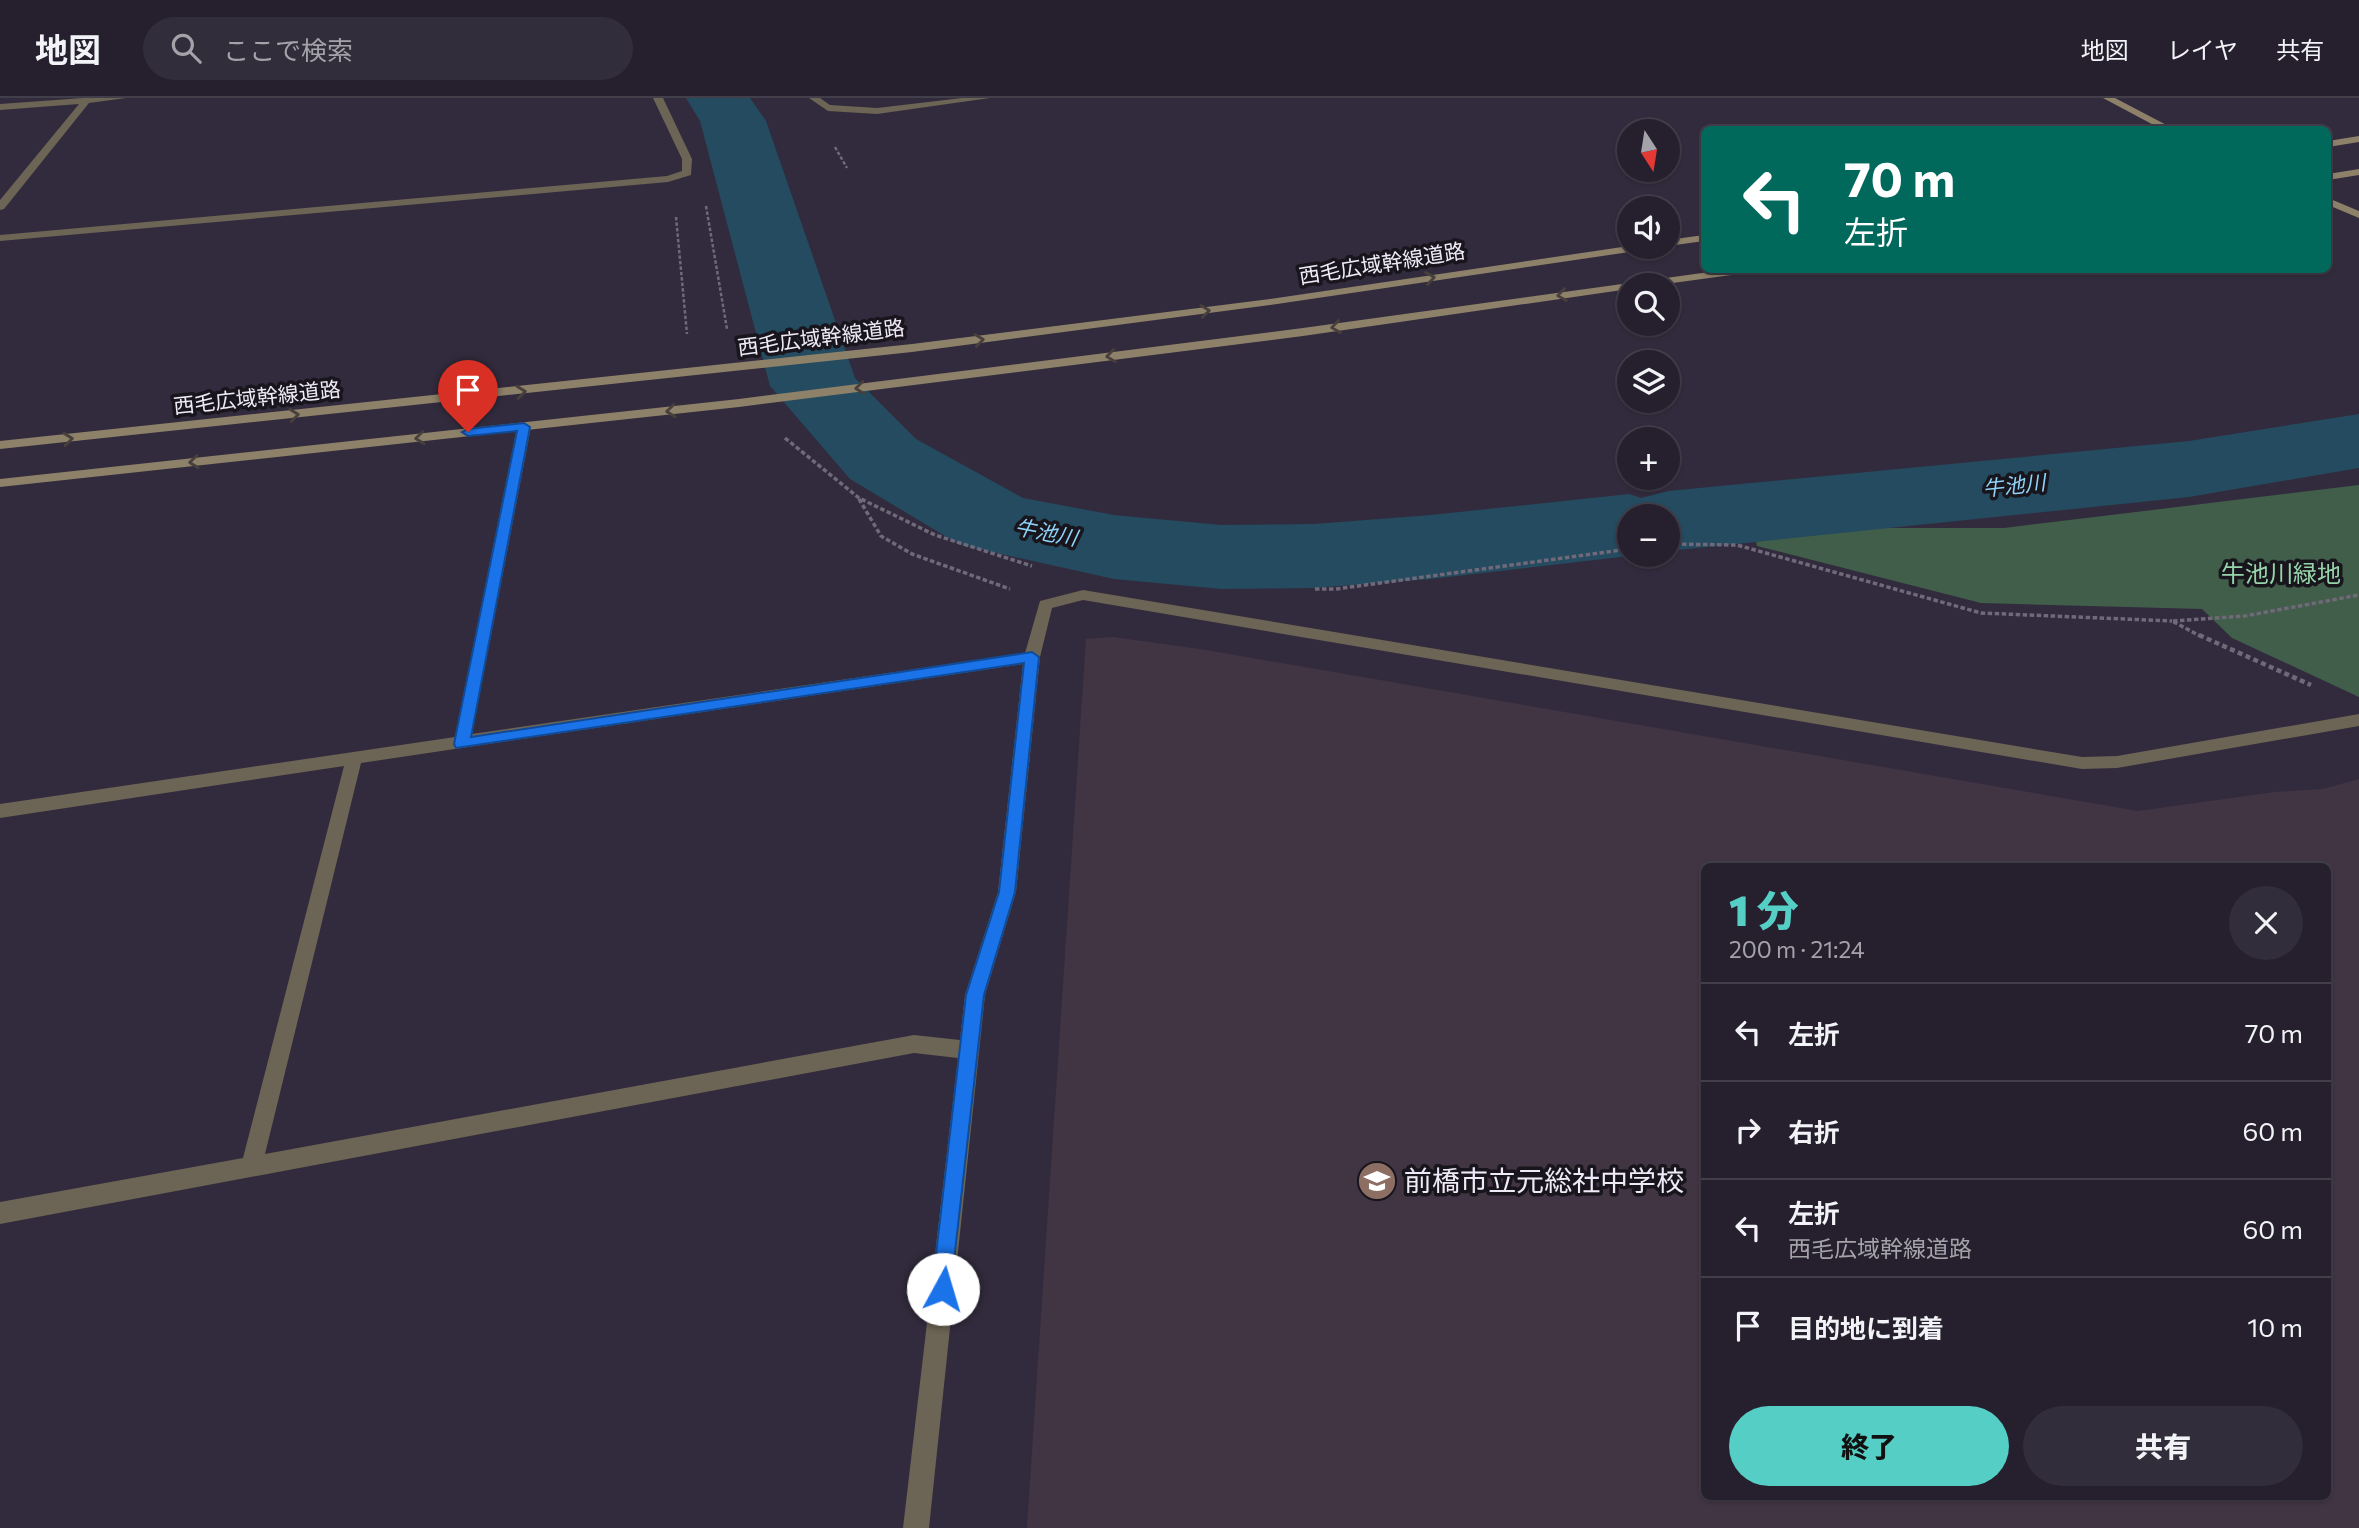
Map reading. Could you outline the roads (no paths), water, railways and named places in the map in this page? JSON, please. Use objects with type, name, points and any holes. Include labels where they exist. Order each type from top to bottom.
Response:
[{"type":"main road","points":[[2108,98],[2163,126]]},
{"type":"main road","points":[[2331,144],[2359,139]]},
{"type":"main road","points":[[2331,177],[2359,172]]},
{"type":"main road","points":[[2331,202],[2359,215]]},
{"type":"main road","points":[[1680,241],[1701,238]]},
{"type":"main road","name":"西毛広域幹線道路","points":[[0,446],[912,348],[1277,302],[1617,251]]},
{"type":"main road","points":[[1680,279],[1725,273]]},
{"type":"main road","points":[[0,483],[739,403],[1617,288]]},
{"type":"street","points":[[0,107],[121,98]]},
{"type":"street","points":[[0,237],[668,179],[687,173],[687,159],[658,98]]},
{"type":"street","points":[[814,98],[828,108],[877,111],[985,98]]},
{"type":"street","points":[[0,207],[86,100]]},
{"type":"street","points":[[462,744],[524,427]]},
{"type":"street","points":[[916,1528],[975,995],[1007,892],[1032,657],[1045,606],[1083,595],[2082,763],[2118,762],[2359,720]]},
{"type":"street","points":[[0,811],[1032,657]]},
{"type":"street","points":[[251,1167],[354,759]]},
{"type":"street","points":[[0,1213],[914,1044],[970,1049]]},
{"type":"waterway","name":"牛池川","points":[[718,98],[733,121],[814,386],[883,459],[995,523],[1114,547],[1221,557],[1314,556],[1431,547],[1617,526]]},
{"type":"waterway","name":"牛池川","points":[[1680,520],[2189,469],[2359,441]]},
{"type":"place","name":"前橋市立元総社中学校","points":[[1377,1181]]},
{"type":"park label","name":"牛池川緑地","points":[[2281,574]]}]
